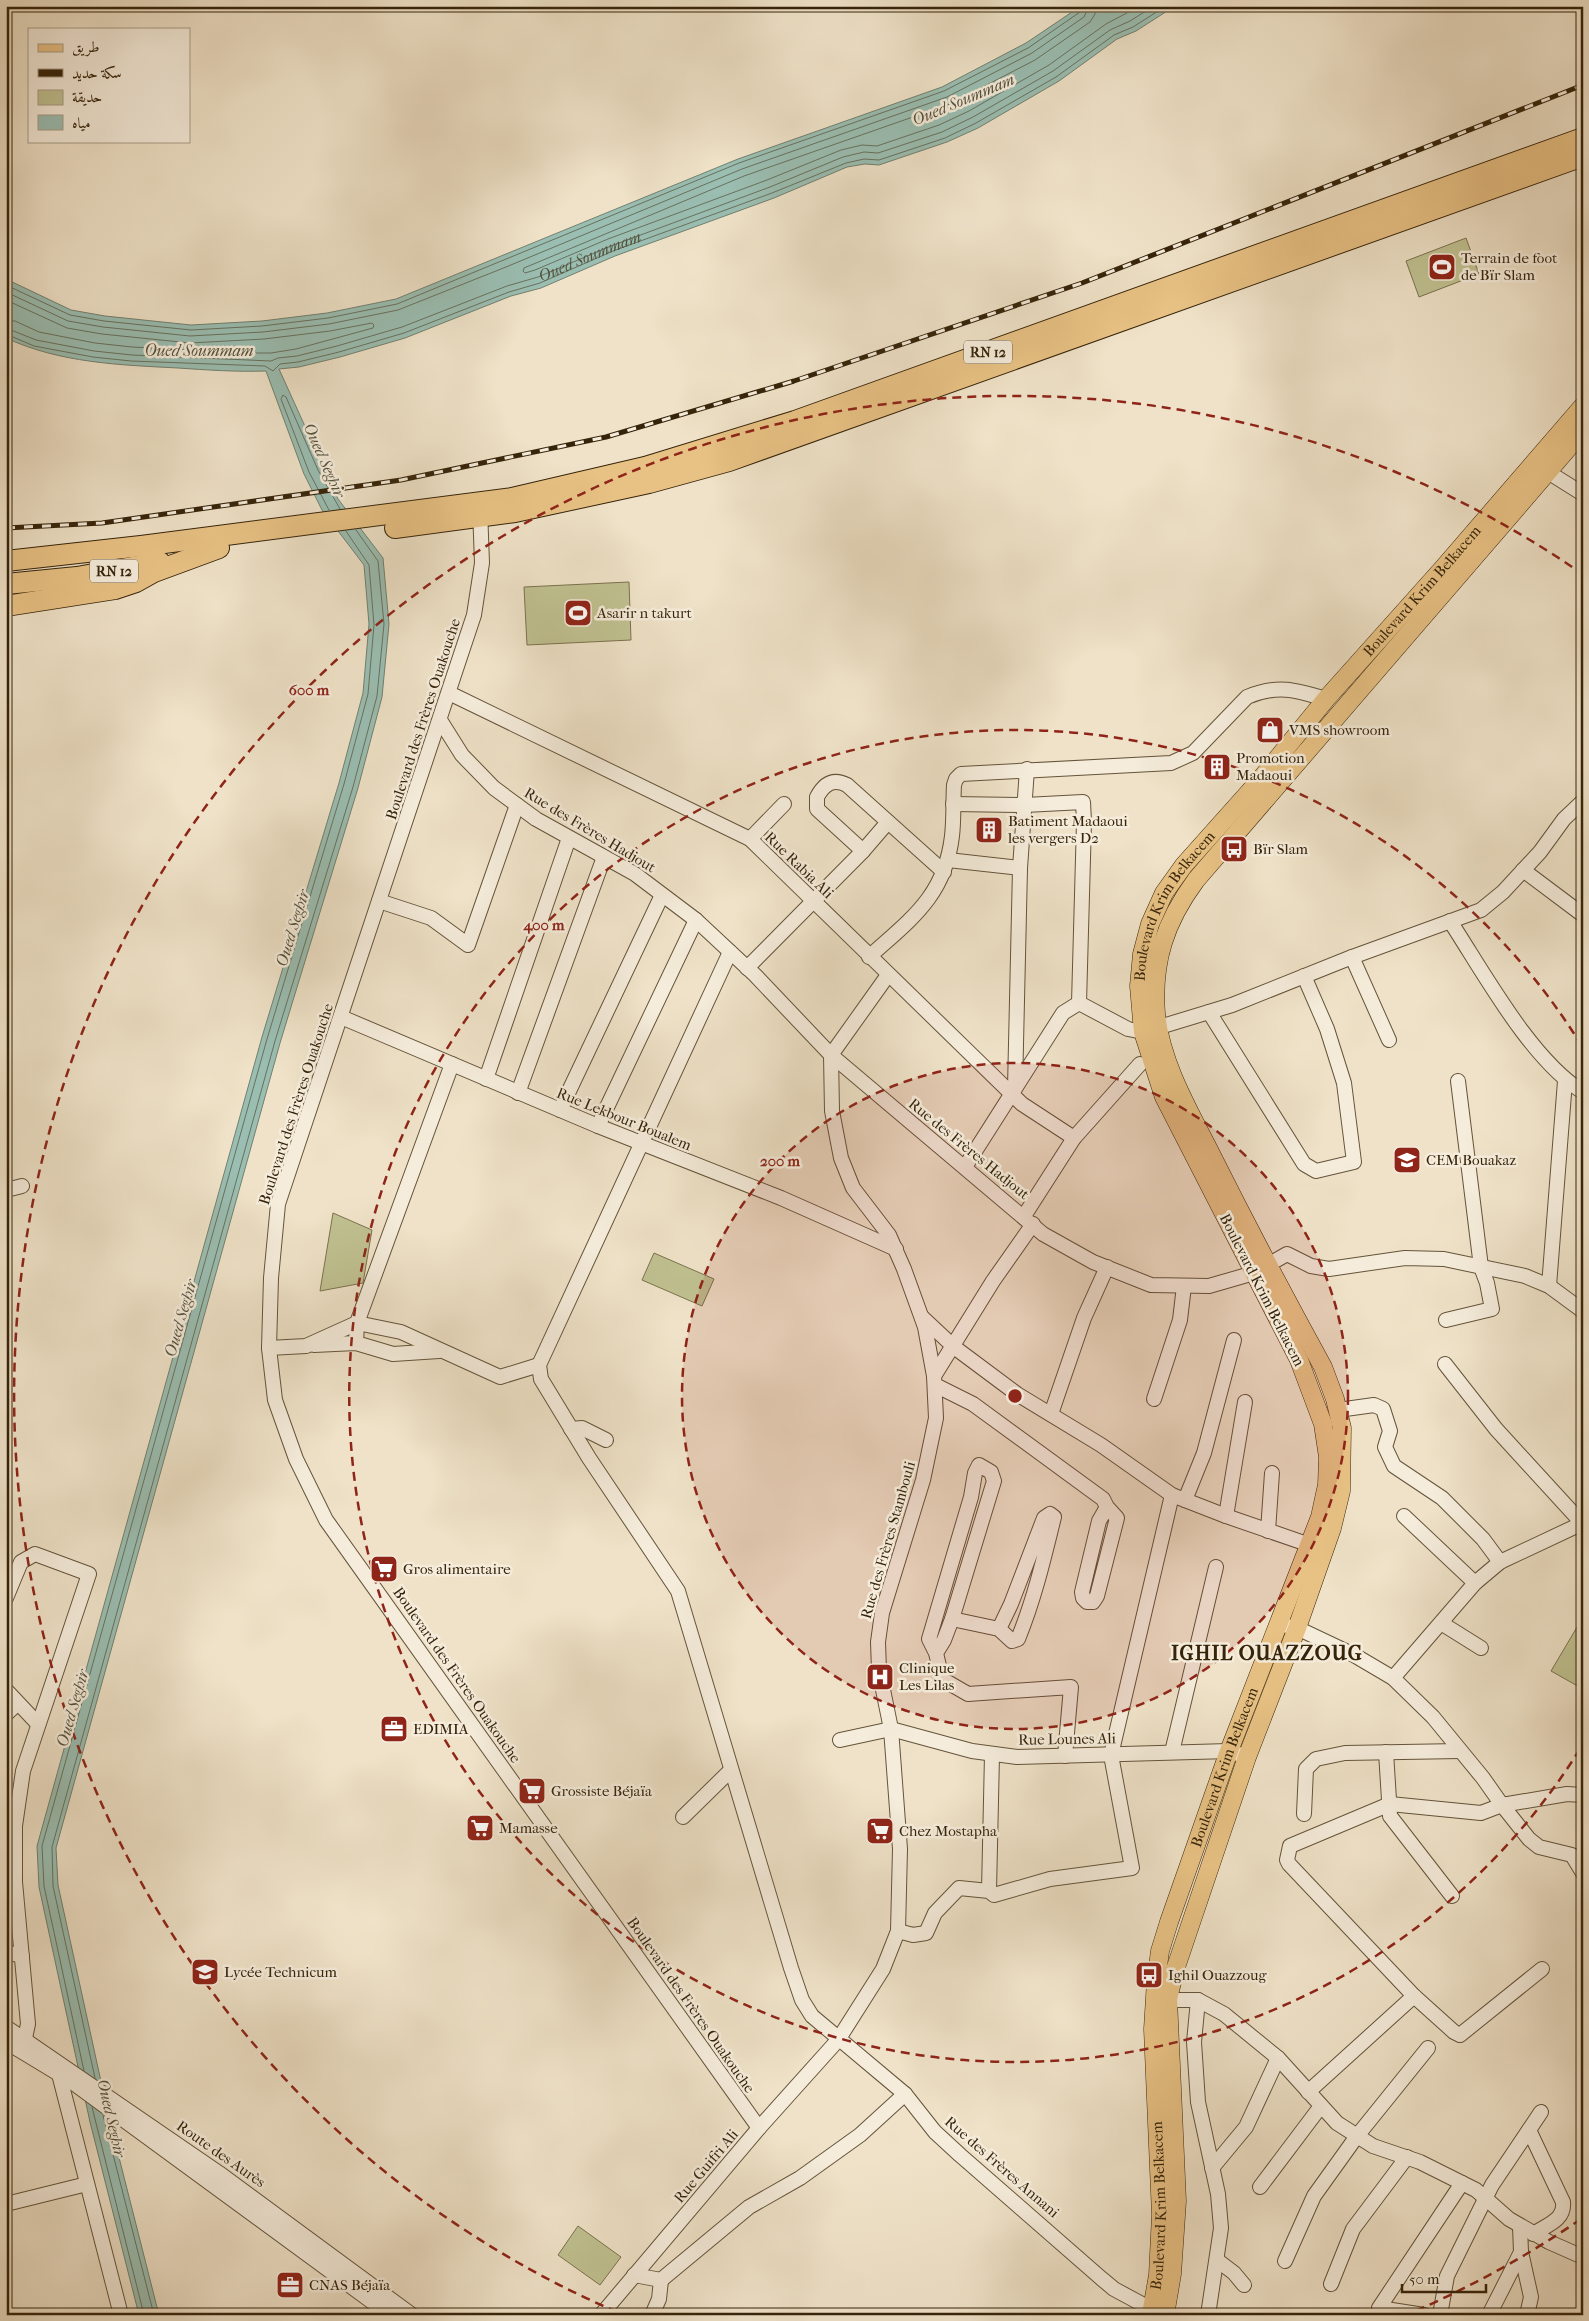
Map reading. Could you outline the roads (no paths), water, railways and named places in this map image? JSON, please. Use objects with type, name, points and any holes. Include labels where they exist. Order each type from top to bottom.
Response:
[{"type":"highway","name":"RN 12","points":[[6,584],[77,577],[143,566],[219,548],[324,530],[480,509],[530,494],[645,467],[795,421],[1583,138]]},
{"type":"highway","name":"RN 12","points":[[480,509],[515,512],[592,496],[729,461],[1583,156]]},
{"type":"highway","name":"RN 12","points":[[6,570],[142,552],[182,541],[324,530]]},
{"type":"highway","name":"RN 12","points":[[6,550],[136,535],[182,541]]},
{"type":"highway","name":"RN 12","points":[[6,562],[219,548]]},
{"type":"highway","points":[[6,606],[115,589],[136,582],[154,572],[219,548]]},
{"type":"main road","name":"Boulevard Krim Belkacem","points":[[1161,2000],[1174,1970],[1247,1757],[1297,1628],[1332,1528],[1341,1491],[1342,1428],[1338,1410],[1323,1367],[1261,1268],[1164,1097],[1151,1030],[1139,986],[1142,954],[1150,924],[1164,893],[1184,865],[1259,781],[1326,699],[1444,567],[1583,406]]},
{"type":"main road","name":"Boulevard Krim Belkacem","points":[[1151,1030],[1156,1015],[1158,960],[1178,905],[1214,859],[1583,431]]},
{"type":"main road","name":"Boulevard Krim Belkacem","points":[[1156,2313],[1161,2215],[1162,1944],[1229,1751],[1310,1545],[1320,1517],[1327,1485],[1328,1457],[1323,1424],[1261,1268]]},
{"type":"street","points":[[1548,472],[1583,494]]},
{"type":"street","name":"Boulevard des Frères Ouakouche","points":[[480,509],[482,563],[474,616],[278,1204],[271,1278],[269,1348],[274,1400],[296,1459],[326,1520],[759,2128]]},
{"type":"street","points":[[869,957],[926,904],[936,890],[946,866],[952,835],[954,782],[961,774],[1171,763],[1193,753],[1247,697],[1258,692],[1280,689],[1294,690],[1326,699]]},
{"type":"street","name":"Rue Rabia Ali","points":[[449,693],[750,839],[869,957],[1014,1093],[1022,1104],[1074,1138]]},
{"type":"street","name":"Rue des Frères Hadjout","points":[[440,720],[462,755],[494,788],[536,819],[635,874],[696,920],[748,968],[831,1055],[1029,1220],[1043,1234],[1107,1268],[1152,1285],[1209,1286],[1261,1268],[1287,1254],[1312,1266],[1329,1269],[1405,1258],[1444,1258],[1525,1276],[1549,1286],[1583,1311]]},
{"type":"street","points":[[1014,1093],[1020,868],[1027,770]]},
{"type":"street","points":[[863,851],[817,809],[817,797],[823,788],[834,781],[847,785],[888,822],[946,866],[1020,868]]},
{"type":"street","points":[[1080,1003],[1128,1029],[1151,1030],[1209,1012],[1481,910],[1503,892],[1540,852],[1564,819],[1583,801]]},
{"type":"street","points":[[953,804],[1025,805],[1083,802],[1080,1003]]},
{"type":"street","points":[[750,839],[784,804]]},
{"type":"street","points":[[380,901],[431,918],[468,946],[517,805]]},
{"type":"street","points":[[748,968],[863,851],[888,822]]},
{"type":"street","points":[[486,1079],[569,838]]},
{"type":"street","points":[[518,1093],[604,857]]},
{"type":"street","points":[[1523,870],[1583,915]]},
{"type":"street","points":[[560,1110],[662,895]]},
{"type":"street","points":[[598,1126],[696,920]]},
{"type":"street","points":[[1450,921],[1504,1004],[1536,1048],[1565,1081],[1583,1092]]},
{"type":"street","points":[[269,1348],[306,1346],[360,1336],[401,1332],[500,1377],[539,1364],[730,952]]},
{"type":"street","points":[[1352,957],[1389,1040]]},
{"type":"street","points":[[831,1055],[888,975]]},
{"type":"street","points":[[1209,1012],[1304,1164],[1316,1171],[1354,1162],[1344,1083],[1327,1029],[1304,976]]},
{"type":"street","points":[[965,1167],[1014,1093],[1063,1013],[1080,1003]]},
{"type":"street","name":"Rue Lekbour Boualem","points":[[341,1017],[641,1144],[781,1198],[896,1249]]},
{"type":"street","name":"Rue des Frères Stambouli","points":[[831,1055],[832,1111],[841,1158],[853,1188],[889,1235],[921,1317],[935,1381],[936,1418],[921,1488],[882,1613],[878,1642],[879,1670],[891,1729],[900,1849],[898,1932],[883,1969],[838,2040]]},
{"type":"street","points":[[360,1336],[452,1064]]},
{"type":"street","points":[[1107,1507],[1099,1521],[1082,1592],[1083,1598],[1087,1602],[1093,1602],[1097,1596],[1117,1518],[1107,1507],[1103,1499],[973,1404],[935,1381],[1029,1220],[1074,1138],[1140,1064]]},
{"type":"street","points":[[1446,1320],[1492,1308],[1487,1283],[1481,1267],[1458,1081]]},
{"type":"street","points":[[1549,1286],[1565,1081]]},
{"type":"street","points":[[6,1190],[22,1186]]},
{"type":"street","points":[[1051,1414],[1084,1318],[1107,1268]]},
{"type":"street","points":[[1154,1399],[1180,1320],[1184,1286]]},
{"type":"street","points":[[921,1317],[954,1347],[1017,1394],[1101,1445],[1172,1494],[1226,1516],[1310,1545]]},
{"type":"street","points":[[306,1346],[360,1336],[393,1354],[443,1351]]},
{"type":"street","points":[[1185,1500],[1204,1453],[1234,1340]]},
{"type":"street","name":"Rue des Frères Annani","points":[[539,1364],[541,1379],[571,1430],[678,1591],[802,2000],[812,2016],[838,2040],[877,2069],[905,2094],[935,2132],[1114,2289],[1156,2313]]},
{"type":"street","points":[[1393,1678],[1475,1583],[1500,1562],[1583,1523],[1496,1429],[1445,1364]]},
{"type":"street","points":[[1226,1516],[1245,1402]]},
{"type":"street","points":[[1338,1410],[1374,1405],[1384,1408],[1390,1431],[1385,1447],[1394,1466],[1442,1498],[1483,1540],[1500,1562]]},
{"type":"street","points":[[571,1430],[582,1428],[606,1440]]},
{"type":"street","points":[[936,1653],[944,1640],[952,1619],[994,1481],[991,1472],[979,1465],[975,1472],[970,1497],[928,1640],[936,1653],[942,1679],[968,1694],[1071,1687],[1064,1756]]},
{"type":"street","points":[[1268,1531],[1272,1473]]},
{"type":"street","points":[[992,1755],[990,1890],[994,1895],[1050,1879],[1132,1868],[1111,1755],[1172,1494]]},
{"type":"street","points":[[952,1619],[999,1630],[1012,1641],[1018,1639],[1028,1615],[1054,1517],[1050,1514],[1044,1518],[999,1630]]},
{"type":"street","points":[[1404,1516],[1475,1583]]},
{"type":"street","points":[[6,1598],[20,1562],[35,1554],[90,1574],[23,1771],[16,1826],[15,1882],[28,2024],[22,2044]]},
{"type":"street","points":[[1172,1752],[1216,1567]]},
{"type":"street","points":[[1441,1623],[1481,1648]]},
{"type":"street","points":[[1279,1624],[1297,1628],[1354,1655],[1393,1678],[1432,1717],[1460,1750],[1529,1839],[1539,1847],[1572,1854],[1583,1873]]},
{"type":"street","points":[[6,1690],[17,1704],[38,1724]]},
{"type":"street","points":[[6,1714],[17,1704]]},
{"type":"street","points":[[840,1740],[891,1729]]},
{"type":"street","name":"Rue Lounes Ali","points":[[891,1729],[992,1755],[1064,1756],[1229,1751],[1247,1757]]},
{"type":"street","points":[[1304,1814],[1306,1769],[1316,1759],[1344,1753],[1460,1750]]},
{"type":"street","points":[[1386,1752],[1390,1816],[1452,1896]]},
{"type":"street","points":[[683,1817],[731,1770]]},
{"type":"street","points":[[1542,1969],[1460,2035],[1454,2032],[1414,1996],[1287,1860],[1290,1846],[1390,1804],[1481,1813],[1502,1805],[1567,1794],[1583,1795]]},
{"type":"street","points":[[898,1932],[913,1935],[926,1933],[934,1913],[959,1888],[990,1890]]},
{"type":"street","points":[[6,1952],[22,1956]]},
{"type":"street","points":[[1308,2092],[1414,1996]]},
{"type":"street","points":[[1161,2000],[1198,2000],[1224,2014],[1278,2058],[1337,2123],[1374,2146],[1420,2162],[1476,2190],[1509,2219],[1520,2226],[1583,2256]]},
{"type":"street","points":[[1198,2000],[1194,2042],[1198,2102],[1218,2194],[1221,2228],[1208,2315]]},
{"type":"street","name":"Route des Aurès","points":[[6,2027],[22,2044],[59,2074],[74,2078]]},
{"type":"street","name":"Rue Guifri Ali","points":[[601,2315],[759,2128],[838,2040]]},
{"type":"street","name":"Route des Aurès","points":[[6,2042],[22,2044],[74,2078],[126,2115],[390,2315]]},
{"type":"street","points":[[1285,2260],[1314,2196],[1358,2136],[1428,2048]]},
{"type":"street","points":[[1212,2168],[1246,2127],[1278,2058]]},
{"type":"street","points":[[59,2074],[121,2315]]},
{"type":"street","points":[[652,2315],[659,2299],[661,2280],[749,2208],[800,2178],[860,2135],[905,2094]]},
{"type":"street","points":[[1260,2187],[1321,2106]]},
{"type":"street","points":[[1440,2315],[1447,2276],[1492,2185],[1541,2112]]},
{"type":"street","name":"Route des Aurès","points":[[126,2115],[280,2216],[412,2315]]},
{"type":"street","points":[[1529,2130],[1564,2202],[1564,2210],[1560,2217],[1534,2234]]},
{"type":"street","points":[[1331,2284],[1352,2229],[1407,2157]]},
{"type":"street","points":[[1424,2315],[1379,2308],[1462,2183]]},
{"type":"street","points":[[6,2204],[87,2184]]},
{"type":"street","points":[[1520,2226],[1520,2252],[1531,2297],[1527,2315]]},
{"type":"street","points":[[1489,2315],[1520,2252]]},
{"type":"street","points":[[1217,2260],[1234,2273],[1244,2285]]},
{"type":"street","points":[[634,2275],[661,2280]]},
{"type":"water","name":"Oued Soummam","points":[[1081,6],[1175,6],[1136,31],[1117,39],[1059,81],[978,128],[947,142],[879,165],[865,164],[847,167],[774,198],[615,256],[541,288],[511,296],[405,338],[340,357],[299,367],[279,369],[338,499],[383,558],[389,624],[382,697],[358,788],[280,1043],[56,1848],[58,1885],[109,2118],[159,2315],[139,2315],[90,2122],[39,1887],[37,1846],[262,1037],[339,783],[363,693],[369,624],[364,565],[322,510],[304,474],[266,371],[222,371],[112,364],[69,358],[27,346],[6,338],[6,279],[71,310],[105,316],[191,325],[262,321],[327,313],[396,299],[738,159],[942,87],[1026,43]]},
{"type":"railway","points":[[6,528],[102,523],[401,480],[606,437],[794,381],[1082,283],[1583,85]]},
{"type":"place","name":"Terrain de foot de Bïr Slam","points":[[1442,267]]},
{"type":"place","name":"Asarir n takurt","points":[[578,613]]},
{"type":"place","name":"VMS showroom","points":[[1270,730]]},
{"type":"place","name":"Promotion Madaoui","points":[[1217,767]]},
{"type":"place","name":"Batiment Madaoui les vergers D2","points":[[989,830]]},
{"type":"place","name":"Bïr Slam","points":[[1234,849]]},
{"type":"place","name":"CEM Bouakaz","points":[[1407,1160]]},
{"type":"place","name":"Gros alimentaire","points":[[384,1569]]},
{"type":"place","name":"Clinique Les Lilas","points":[[880,1677]]},
{"type":"place","name":"EDIMIA","points":[[394,1729]]},
{"type":"place","name":"Grossiste Béjaïa","points":[[532,1791]]},
{"type":"place","name":"Mamasse","points":[[480,1828]]},
{"type":"place","name":"Chez Mostapha","points":[[880,1831]]},
{"type":"place","name":"Lycée Technicum","points":[[205,1972]]},
{"type":"place","name":"Ighil Ouazzoug","points":[[1149,1975]]},
{"type":"place","name":"CNAS Béjaïa","points":[[290,2285]]},
{"type":"district","name":"IGHIL OUAZZOUG","points":[[1267,1653]]},
{"type":"water label","name":"Oued Seghir","points":[[325,460]]},
{"type":"water label","name":"Oued Seghir","points":[[292,928]]},
{"type":"water label","name":"Oued Seghir","points":[[180,1318]]},
{"type":"water label","name":"Oued Seghir","points":[[72,1708]]},
{"type":"water label","name":"Oued Seghir","points":[[112,2118]]}]
